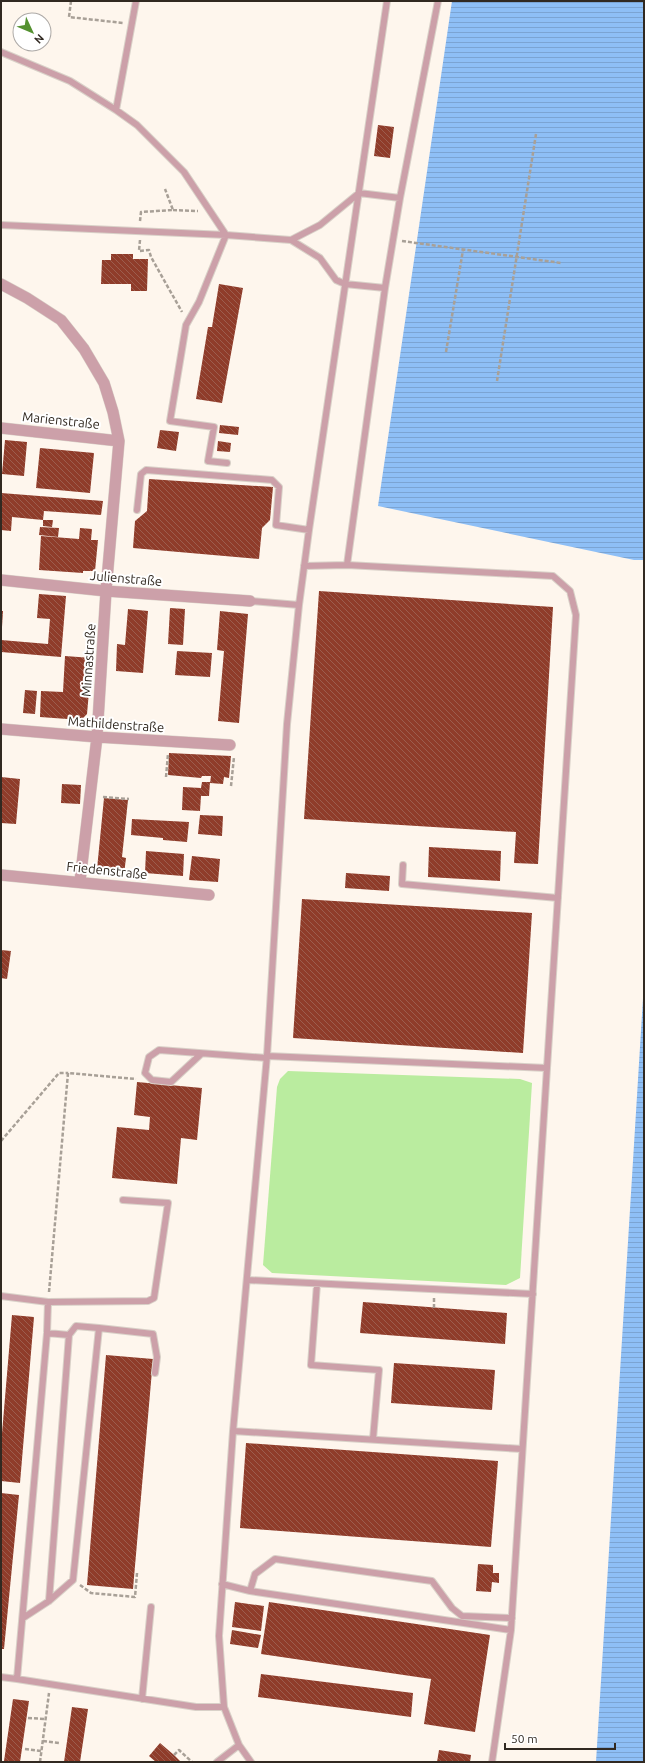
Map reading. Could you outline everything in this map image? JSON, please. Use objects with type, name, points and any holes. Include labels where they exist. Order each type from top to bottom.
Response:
[{"type":"street","name":"Minnastraße","points":[[1,284],[27,298],[61,320],[84,349],[104,384],[113,412],[119,441],[106,591],[97,737],[80,881]]},
{"type":"street","name":"Marienstraße","points":[[1,428],[119,441]]},
{"type":"street","name":"Julienstraße","points":[[1,580],[106,591],[250,601]]},
{"type":"street","name":"Mathildenstraße","points":[[1,729],[97,737],[230,745]]},
{"type":"street","name":"Friedenstraße","points":[[1,875],[80,881],[209,895]]},
{"type":"lane","points":[[116,110],[136,1]]},
{"type":"lane","points":[[251,1762],[239,1745],[224,1707],[219,1636],[233,1431],[267,1057],[287,724],[304,566],[387,1]]},
{"type":"lane","points":[[347,565],[393,241],[438,1]]},
{"type":"lane","points":[[1,52],[70,81],[137,125],[184,172],[226,235]]},
{"type":"lane","points":[[291,240],[320,225],[359,193],[400,198]]},
{"type":"lane","points":[[1,225],[226,235],[291,240],[320,258],[336,280],[345,284],[386,288]]},
{"type":"lane","points":[[226,235],[199,302],[186,325],[170,421],[214,427],[208,460],[227,463]]},
{"type":"lane","points":[[137,510],[141,474],[146,470],[272,480],[279,487],[276,525],[309,530]]},
{"type":"lane","points":[[304,566],[347,565],[554,576],[570,591],[576,615],[512,1618],[492,1762]]},
{"type":"lane","points":[[250,601],[299,605]]},
{"type":"lane","points":[[403,865],[402,884],[558,898]]},
{"type":"lane","points":[[201,1054],[171,1082],[152,1080],[145,1073],[148,1057],[160,1050],[201,1054],[547,1068]]},
{"type":"lane","points":[[1,1296],[48,1302],[148,1301],[154,1298],[168,1203],[124,1200]]},
{"type":"lane","points":[[247,1280],[533,1294]]},
{"type":"lane","points":[[317,1284],[311,1365],[379,1370],[374,1439]]},
{"type":"lane","points":[[17,1679],[47,1333],[48,1302]]},
{"type":"lane","points":[[49,1601],[69,1335],[76,1326],[152,1334],[157,1357],[155,1373]]},
{"type":"lane","points":[[23,1618],[49,1601],[73,1580],[98,1328]]},
{"type":"lane","points":[[47,1333],[69,1335]]},
{"type":"lane","points":[[233,1431],[522,1449]]},
{"type":"lane","points":[[250,1590],[255,1574],[275,1559],[432,1581],[452,1608],[462,1616],[512,1618]]},
{"type":"lane","points":[[222,1584],[250,1590],[511,1630]]},
{"type":"lane","points":[[142,1699],[151,1607]]},
{"type":"lane","points":[[1,1677],[51,1683],[196,1707],[224,1707]]},
{"type":"lane","points":[[217,1762],[239,1745]]},
{"type":"path","points":[[71,1],[69,17],[132,24]]},
{"type":"path","points":[[497,381],[536,134]]},
{"type":"path","points":[[165,189],[172,210]]},
{"type":"path","points":[[186,325],[184,315],[151,258],[149,250],[139,251],[141,212],[172,210],[210,212]]},
{"type":"path","points":[[393,241],[417,242],[463,250],[561,263]]},
{"type":"path","points":[[446,352],[463,250]]},
{"type":"path","points":[[166,777],[169,742]]},
{"type":"path","points":[[230,745],[234,756],[231,786]]},
{"type":"path","points":[[90,796],[129,799]]},
{"type":"path","points":[[1,1141],[59,1072],[137,1079],[145,1073]]},
{"type":"path","points":[[48,1302],[68,1073]]},
{"type":"path","points":[[73,1580],[91,1593],[135,1597],[137,1573]]},
{"type":"path","points":[[40,1762],[51,1683]]},
{"type":"path","points":[[28,1718],[45,1719]]},
{"type":"path","points":[[43,1741],[59,1743]]},
{"type":"path","points":[[25,1749],[42,1751]]},
{"type":"path","points":[[174,1756],[179,1750],[192,1762]]},
{"type":"green space","points":[[288,1071],[520,1079],[532,1083],[520,1278],[506,1285],[272,1273],[263,1265],[277,1087],[280,1079]]},
{"type":"water","points":[[452,1],[644,1],[644,560],[634,560],[378,506]]},
{"type":"water","points":[[644,982],[644,1762],[596,1762]]},
{"type":"building","points":[[378,125],[394,127],[390,158],[374,156]]},
{"type":"building","points":[[111,254],[133,254],[133,259],[148,259],[147,291],[131,291],[131,284],[101,284],[102,260],[111,260]]},
{"type":"building","points":[[219,284],[243,288],[222,403],[196,399],[208,327],[212,327]]},
{"type":"building","points":[[220,425],[239,427],[238,435],[219,433]]},
{"type":"building","points":[[160,430],[179,432],[176,451],[157,448]]},
{"type":"building","points":[[5,440],[27,442],[24,476],[2,474]]},
{"type":"building","points":[[218,441],[231,443],[230,452],[217,451]]},
{"type":"building","points":[[40,448],[94,453],[90,493],[36,488]]},
{"type":"building","points":[[149,479],[273,487],[270,520],[262,528],[259,559],[133,548],[135,521],[147,511]]},
{"type":"building","points":[[1,493],[103,501],[101,515],[44,511],[43,520],[12,517],[11,531],[1,530]]},
{"type":"building","points":[[43,520],[53,520],[52,527],[43,526]]},
{"type":"building","points":[[40,527],[59,528],[58,537],[39,535]]},
{"type":"building","points":[[80,528],[92,529],[91,540],[98,540],[95,571],[83,571],[83,573],[39,570],[41,536],[79,539]]},
{"type":"building","points":[[319,591],[553,607],[538,864],[514,863],[516,832],[304,819]]},
{"type":"building","points":[[39,594],[66,596],[61,657],[1,652],[1,640],[48,644],[50,619],[37,618]]},
{"type":"building","points":[[170,608],[185,609],[183,645],[168,644]]},
{"type":"building","points":[[128,609],[148,611],[143,673],[116,671],[117,644],[125,645]]},
{"type":"building","points":[[1,611],[3,611],[2,627],[1,627]]},
{"type":"building","points":[[220,611],[248,614],[239,723],[218,721],[224,651],[217,650]]},
{"type":"building","points":[[177,651],[212,653],[210,677],[175,675]]},
{"type":"building","points":[[65,656],[92,658],[87,714],[81,720],[40,717],[41,691],[63,692]]},
{"type":"building","points":[[25,690],[37,691],[35,714],[23,713]]},
{"type":"building","points":[[169,753],[231,756],[229,778],[224,777],[223,784],[210,783],[211,776],[202,776],[201,778],[168,775]]},
{"type":"building","points":[[1,777],[20,779],[16,824],[1,823]]},
{"type":"building","points":[[202,782],[210,782],[209,796],[201,796],[200,811],[182,810],[183,787],[201,788]]},
{"type":"building","points":[[62,784],[81,785],[80,804],[61,803]]},
{"type":"building","points":[[104,798],[128,800],[122,857],[126,858],[124,874],[100,872],[97,869]]},
{"type":"building","points":[[200,815],[223,816],[222,836],[198,834]]},
{"type":"building","points":[[132,819],[189,822],[187,842],[131,835]]},
{"type":"building","points":[[429,847],[501,851],[500,881],[428,877]]},
{"type":"building","points":[[146,851],[184,854],[183,876],[145,873]]},
{"type":"building","points":[[192,856],[220,859],[218,882],[189,880]]},
{"type":"building","points":[[346,873],[390,876],[389,891],[345,888]]},
{"type":"building","points":[[302,899],[532,913],[523,1053],[293,1038]]},
{"type":"building","points":[[1,950],[11,951],[7,979],[1,978]]},
{"type":"building","points":[[137,1082],[202,1088],[197,1140],[181,1138],[177,1184],[112,1178],[117,1127],[149,1130],[150,1117],[134,1115]]},
{"type":"building","points":[[363,1302],[507,1313],[505,1344],[360,1333]]},
{"type":"building","points":[[12,1315],[34,1317],[20,1483],[1,1481],[1,1445]]},
{"type":"building","points":[[106,1355],[153,1359],[133,1589],[87,1585]]},
{"type":"building","points":[[394,1363],[495,1370],[492,1410],[391,1403]]},
{"type":"building","points":[[246,1443],[498,1461],[491,1547],[240,1528]]},
{"type":"building","points":[[1,1493],[19,1495],[4,1649],[1,1649]]},
{"type":"building","points":[[478,1564],[493,1565],[493,1573],[499,1573],[499,1583],[492,1582],[491,1592],[476,1591]]},
{"type":"building","points":[[235,1602],[264,1606],[261,1631],[232,1627]]},
{"type":"building","points":[[269,1602],[490,1635],[475,1732],[424,1724],[431,1679],[261,1654]]},
{"type":"building","points":[[232,1630],[261,1635],[258,1648],[230,1644]]},
{"type":"building","points":[[261,1674],[413,1693],[411,1717],[258,1697]]},
{"type":"building","points":[[13,1699],[29,1701],[20,1762],[4,1761]]},
{"type":"building","points":[[72,1707],[88,1709],[80,1762],[64,1762]]},
{"type":"building","points":[[160,1743],[181,1762],[156,1762],[149,1756]]},
{"type":"building","points":[[439,1750],[471,1755],[470,1762],[437,1762]]}]
